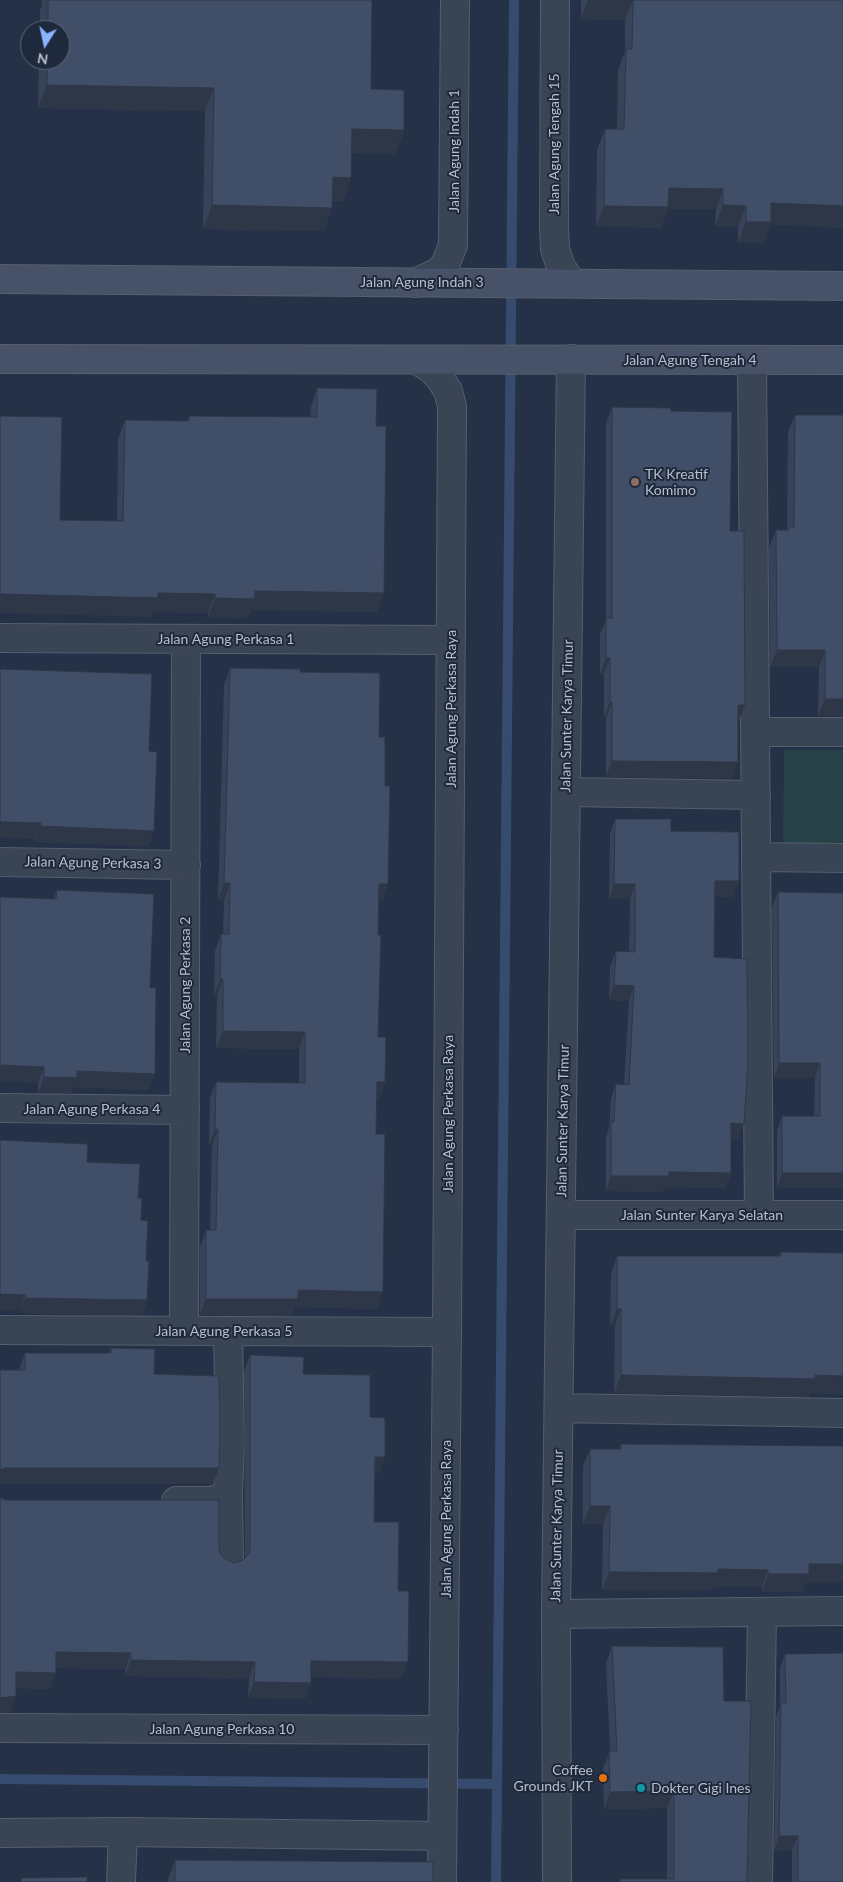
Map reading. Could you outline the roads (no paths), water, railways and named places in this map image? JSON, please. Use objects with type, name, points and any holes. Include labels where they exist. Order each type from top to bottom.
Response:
[{"type":"street","name":"Jalan Agung Indah 1","points":[[416,282],[437,274],[445,265],[453,245],[455,0]]},
{"type":"street","name":"Jalan Agung Tengah 15","points":[[555,0],[555,249],[561,267],[572,284]]},
{"type":"street","name":"Jalan Agung Indah 3","points":[[0,279],[843,286]]},
{"type":"street","points":[[0,359],[418,360]]},
{"type":"street","name":"Jalan Agung Tengah 4","points":[[418,360],[843,360]]},
{"type":"street","name":"Jalan Agung Perkasa Raya","points":[[418,360],[440,378],[448,391],[452,406],[442,1882]]},
{"type":"street","name":"Jalan Sunter Karya Timur","points":[[558,1882],[556,1614],[571,360]]},
{"type":"street","points":[[752,360],[759,1215]]},
{"type":"street","name":"Jalan Agung Perkasa 1","points":[[0,638],[451,640]]},
{"type":"street","name":"Jalan Agung Perkasa 2","points":[[184,1331],[186,638]]},
{"type":"street","points":[[755,732],[843,732]]},
{"type":"street","points":[[566,792],[756,795]]},
{"type":"street","points":[[757,857],[843,858]]},
{"type":"street","name":"Jalan Agung Perkasa 3","points":[[0,862],[186,865]]},
{"type":"street","name":"Jalan Agung Perkasa 4","points":[[0,1108],[185,1110]]},
{"type":"street","name":"Jalan Sunter Karya Selatan","points":[[562,1215],[843,1215]]},
{"type":"street","name":"Jalan Agung Perkasa 5","points":[[0,1330],[447,1332]]},
{"type":"street","points":[[228,1331],[230,1444],[228,1492],[229,1563]]},
{"type":"street","points":[[559,1408],[843,1413]]},
{"type":"street","points":[[150,1501],[210,1501],[222,1498],[228,1492]]},
{"type":"street","points":[[556,1614],[843,1611]]},
{"type":"street","points":[[758,1882],[762,1612]]},
{"type":"street","name":"Jalan Agung Perkasa 10","points":[[0,1728],[444,1730]]},
{"type":"street","points":[[0,1833],[123,1832],[442,1836]]},
{"type":"street","points":[[121,1882],[123,1832]]},
{"type":"waterway","points":[[496,1882],[514,0]]},
{"type":"waterway","points":[[0,1779],[496,1784]]},
{"type":"place","name":"TK Kreatif Komimo","points":[[635,482]]},
{"type":"place","name":"Coffee Grounds JKT","points":[[603,1778]]},
{"type":"place","name":"Dokter Gigi Ines","points":[[641,1788]]}]
